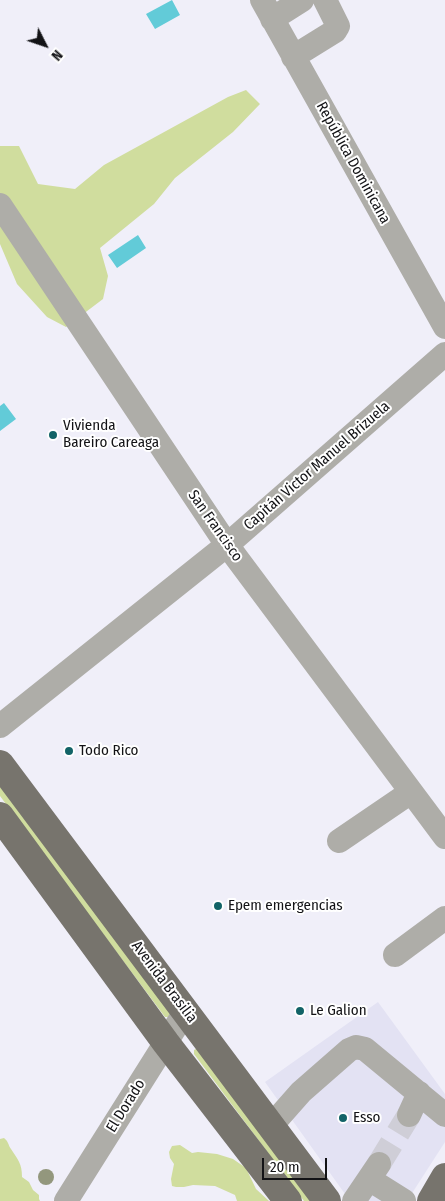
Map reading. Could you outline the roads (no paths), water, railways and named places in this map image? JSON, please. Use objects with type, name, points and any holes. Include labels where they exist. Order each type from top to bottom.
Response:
[{"type":"main road","name":"Avenida Brasilia","points":[[0,764],[327,1201]]},
{"type":"main road","points":[[0,816],[166,1042],[288,1201]]},
{"type":"main road","points":[[431,1201],[445,1177]]},
{"type":"street","points":[[267,9],[302,0]]},
{"type":"street","points":[[294,56],[335,31],[338,26],[325,0]]},
{"type":"street","name":"República Dominicana","points":[[267,9],[445,327]]},
{"type":"street","name":"San Francisco","points":[[0,205],[227,545],[445,837]]},
{"type":"street","name":"Capitán Victor Manuel Brizuela","points":[[0,726],[227,545],[445,354]]},
{"type":"street","points":[[339,841],[411,792]]},
{"type":"street","points":[[395,955],[445,918]]},
{"type":"street","name":"El Dorado","points":[[66,1201],[185,1012]]},
{"type":"street","points":[[271,1126],[301,1092],[349,1050],[356,1047],[365,1049],[445,1115]]},
{"type":"street","points":[[409,1115],[419,1093]]},
{"type":"street","points":[[354,1201],[374,1172],[404,1201]]},
{"type":"water","points":[[172,0],[180,15],[155,29],[146,14]]},
{"type":"water","points":[[138,235],[146,248],[117,268],[108,255]]},
{"type":"water","points":[[4,403],[16,419],[0,431],[0,406]]},
{"type":"tunnel","points":[[379,1164],[409,1115]]},
{"type":"place","name":"Vivienda Bareiro Careaga","points":[[53,435]]},
{"type":"place","name":"Todo Rico","points":[[69,751]]},
{"type":"place","name":"Epem emergencias","points":[[218,906]]},
{"type":"place","name":"Le Galion","points":[[300,1011]]},
{"type":"place","name":"Esso","points":[[343,1118]]}]
